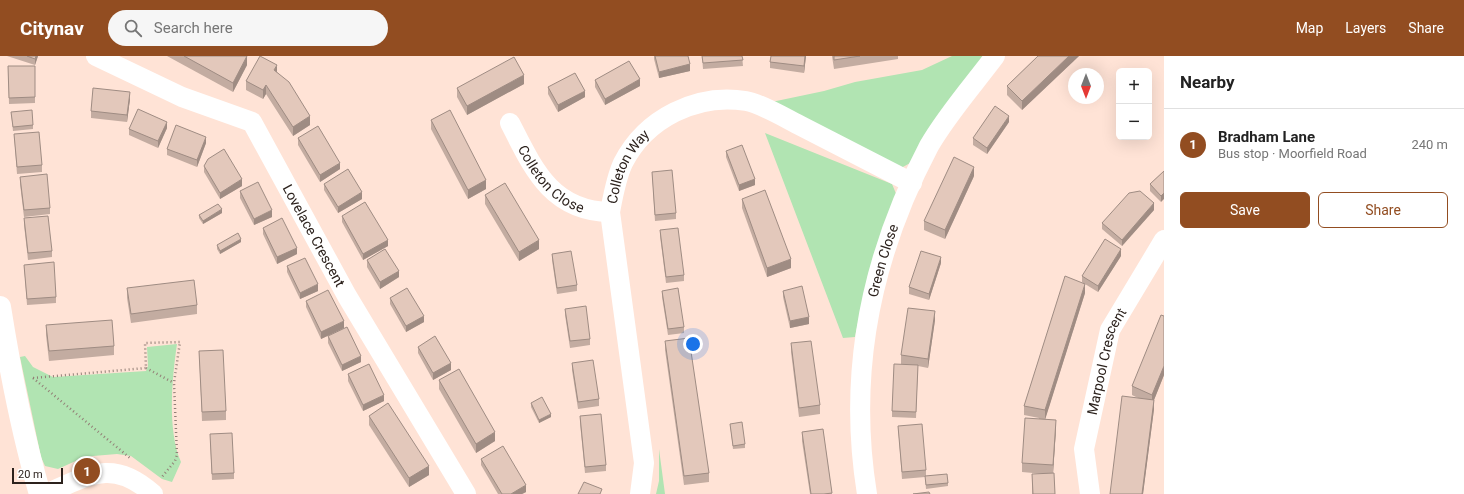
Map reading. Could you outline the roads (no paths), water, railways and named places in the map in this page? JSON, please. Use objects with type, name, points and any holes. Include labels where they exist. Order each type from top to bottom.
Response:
[{"type":"street","name":"Lovelace Crescent","points":[[96,56],[182,97],[252,122],[347,296],[466,494]]},
{"type":"street","name":"Green Close","points":[[867,494],[861,457],[860,399],[864,336],[881,261],[912,183],[930,145],[995,56]]},
{"type":"street","name":"Colleton Way","points":[[640,494],[644,463],[610,212],[616,184],[623,163],[639,140],[663,118],[686,106],[714,99],[747,101],[784,117],[912,183]]},
{"type":"street","name":"Colleton Close","points":[[510,122],[533,168],[542,181],[554,192],[574,204],[594,212],[610,212]]},
{"type":"street","name":"Marpool Crescent","points":[[1090,494],[1084,450],[1110,330],[1164,240]]},
{"type":"street","points":[[0,307],[11,370],[30,460],[40,494]]},
{"type":"street","points":[[46,494],[101,473],[130,477],[152,493]]},
{"type":"place","name":"Bradham Lane","points":[[87,471]]}]
